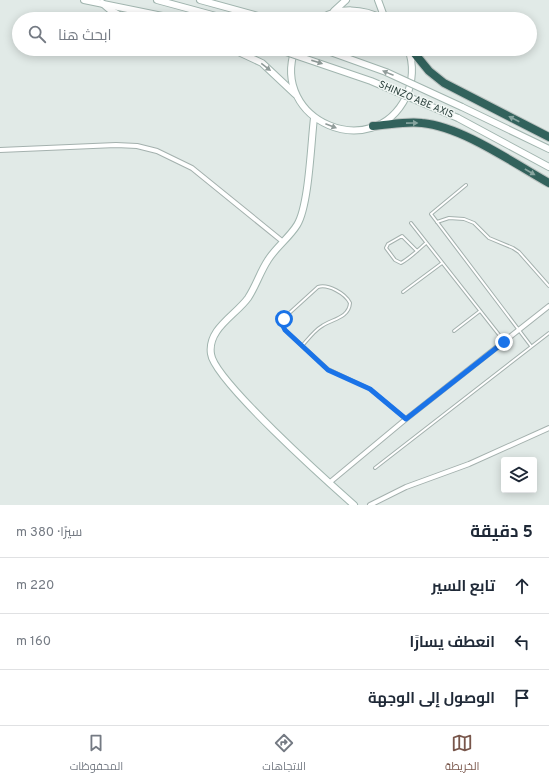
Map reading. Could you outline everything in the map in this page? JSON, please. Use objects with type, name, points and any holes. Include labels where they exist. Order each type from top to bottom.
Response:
[{"type":"highway","points":[[417,56],[429,71],[444,83],[549,137]]},
{"type":"highway","points":[[373,126],[413,122],[441,127],[479,143],[549,183]]},
{"type":"main road","points":[[84,0],[144,12]]},
{"type":"main road","points":[[157,0],[201,12]]},
{"type":"main road","points":[[200,0],[244,12]]},
{"type":"main road","points":[[209,0],[215,4]]},
{"type":"main road","points":[[333,12],[346,0]]},
{"type":"main road","points":[[378,0],[382,12]]},
{"type":"main road","points":[[102,3],[112,12]]},
{"type":"main road","points":[[342,12],[355,10],[363,12]]},
{"type":"main road","points":[[247,56],[262,63],[297,95]]},
{"type":"main road","points":[[294,56],[291,72],[297,95],[306,110],[314,118],[328,126],[341,130],[361,130],[373,126],[394,113],[408,93],[412,69],[409,56]]},
{"type":"main road","name":"SHINZO ABE AXIS","points":[[296,56],[371,81],[458,118],[549,167]]},
{"type":"main road","name":"SHINZO ABE AXIS","points":[[341,56],[393,75],[549,149]]},
{"type":"main road","points":[[314,118],[303,211],[297,225],[282,241],[264,266],[249,296],[214,336],[211,344],[211,356],[218,370],[268,424],[354,505]]},
{"type":"street","points":[[0,150],[116,145],[137,146],[157,151],[184,162],[282,241]]},
{"type":"street","points":[[329,483],[406,419],[549,306]]},
{"type":"street","points":[[370,505],[406,487],[469,464],[549,428]]},
{"type":"lane","points":[[466,185],[431,214],[531,346]]},
{"type":"lane","points":[[437,222],[449,218],[464,219],[474,223],[489,238],[519,252],[549,286]]},
{"type":"lane","points":[[411,223],[504,342]]},
{"type":"lane","points":[[417,251],[402,236],[388,244],[386,248],[395,260],[400,263],[417,251],[426,243]]},
{"type":"lane","points":[[403,292],[442,263]]},
{"type":"lane","points":[[302,346],[321,326],[339,319],[349,307],[348,299],[329,287],[321,286],[285,317],[283,323],[285,330],[302,346],[328,370],[370,389],[406,419]]},
{"type":"lane","points":[[454,331],[480,311]]},
{"type":"lane","points":[[375,468],[549,332]]},
{"type":"route","points":[[284,319],[283,326],[285,330],[328,370],[375,392],[406,419],[504,342]]}]
